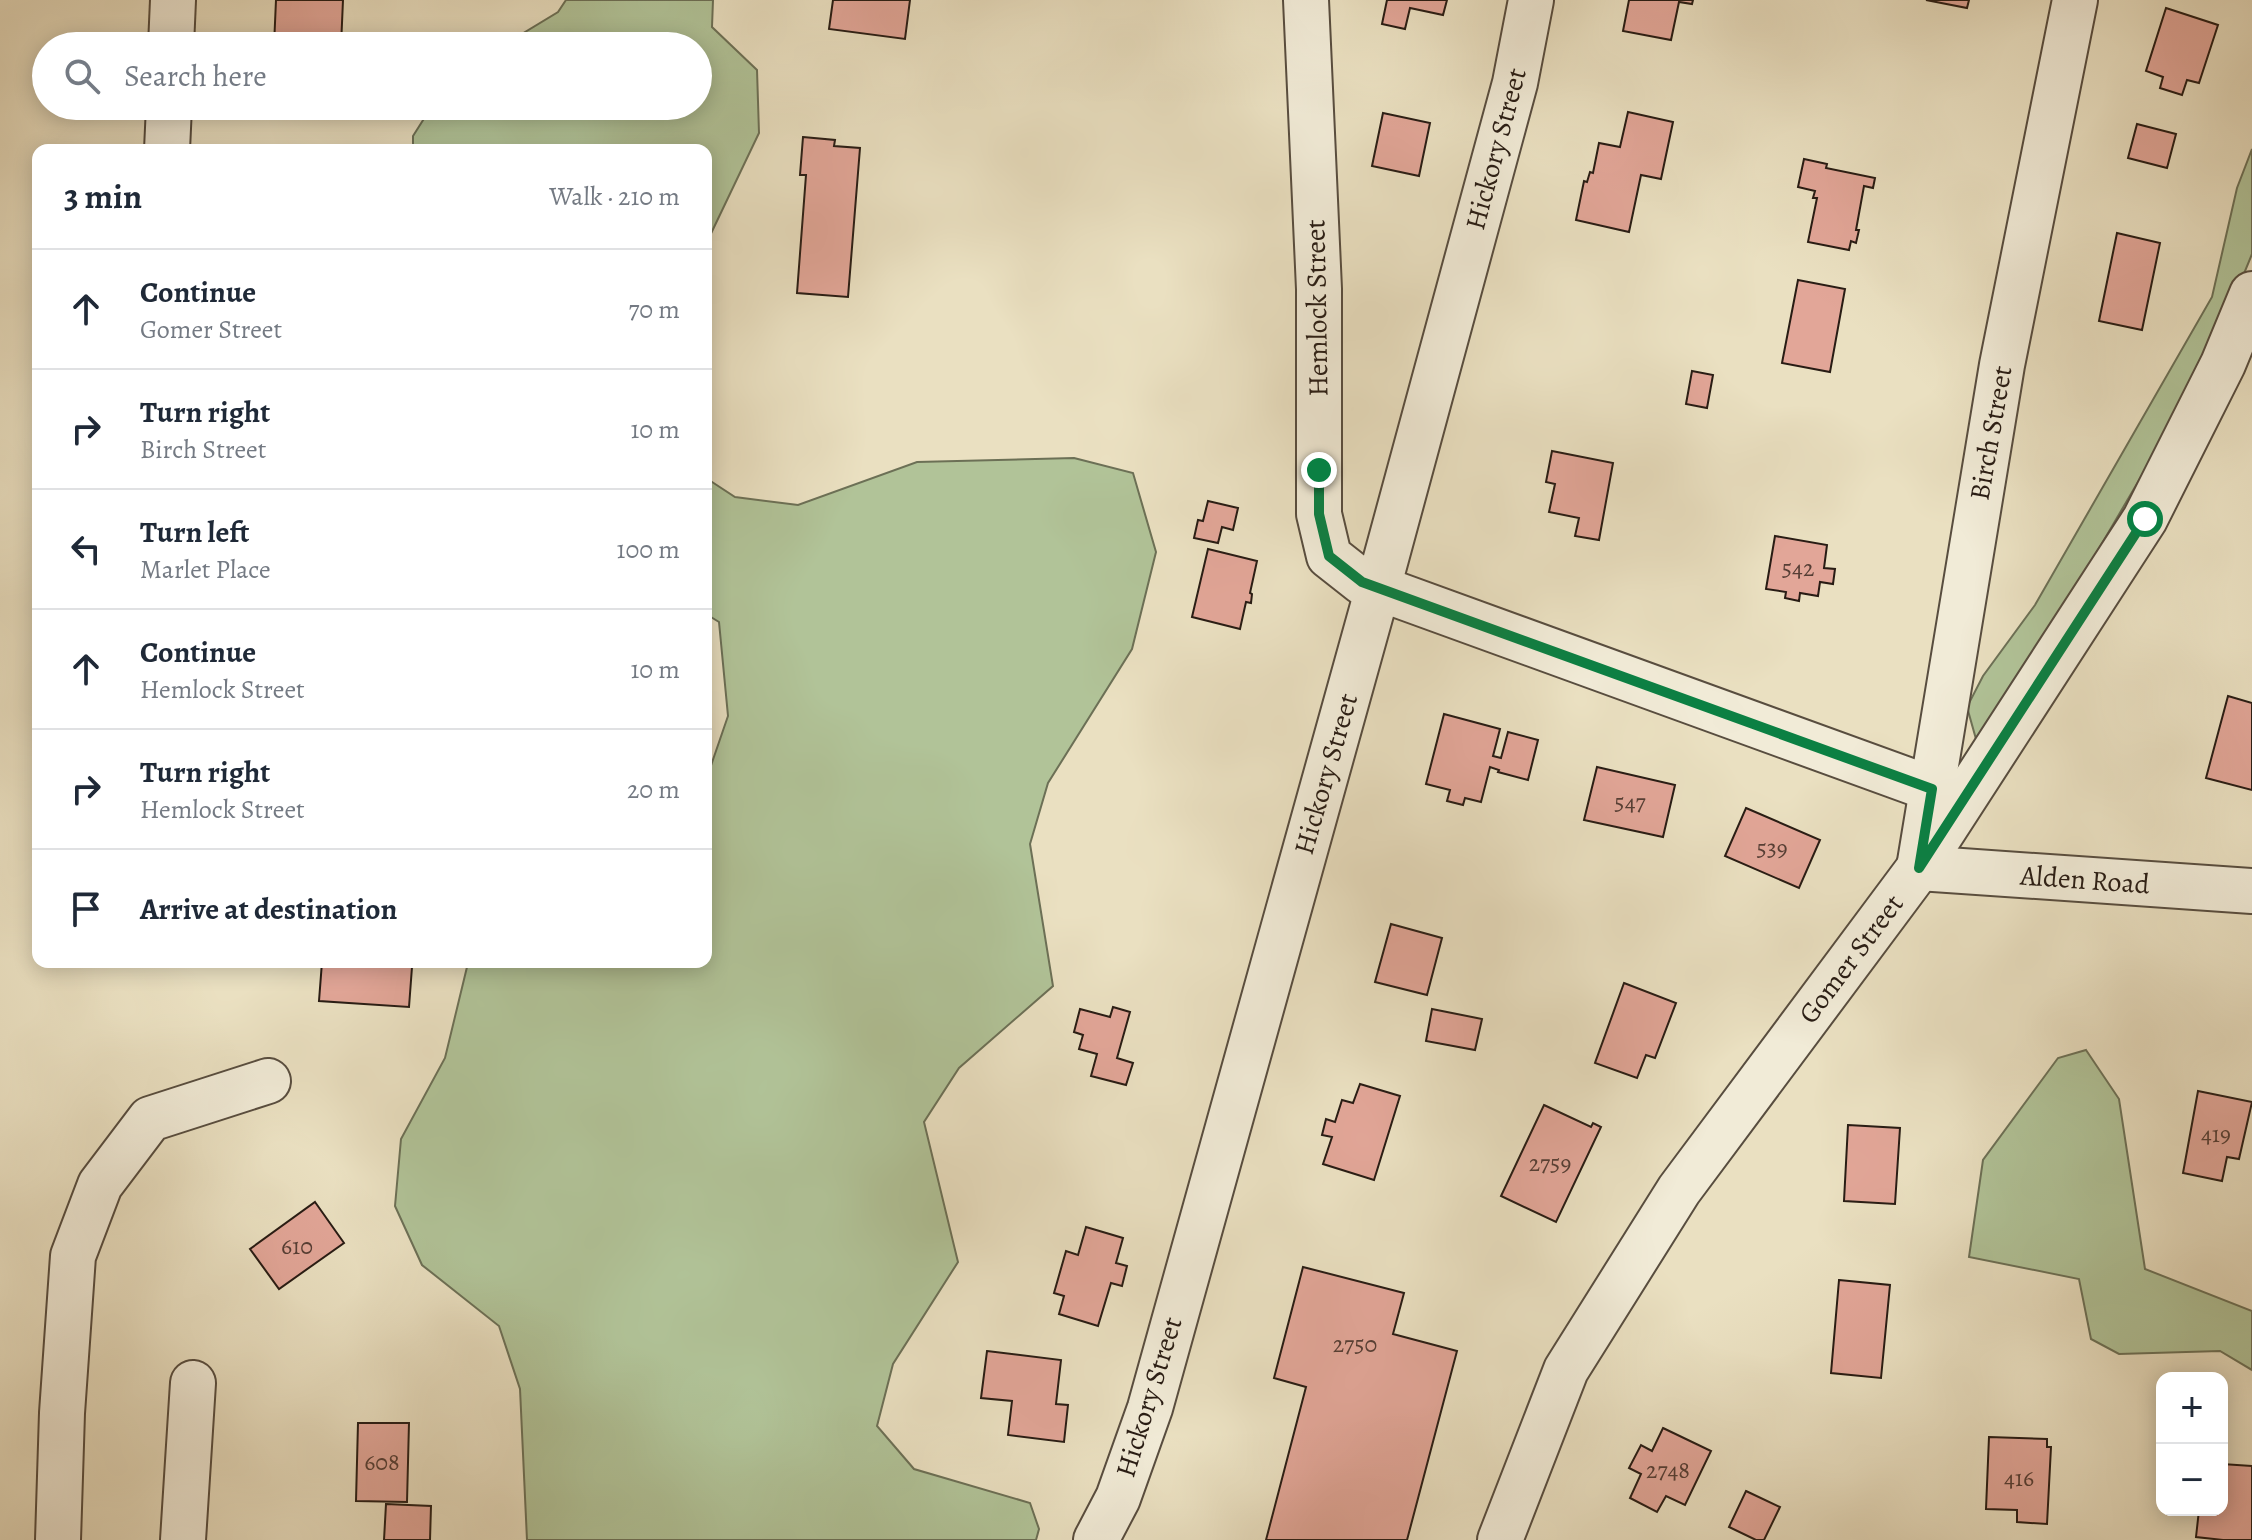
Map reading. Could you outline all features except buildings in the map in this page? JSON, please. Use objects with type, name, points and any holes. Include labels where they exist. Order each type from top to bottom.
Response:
[{"type":"street","points":[[172,32],[173,0]]},
{"type":"street","name":"Hemlock Street","points":[[1306,0],[1319,289],[1319,514],[1329,556],[1362,582],[1932,789]]},
{"type":"street","name":"Hickory Street","points":[[1096,1540],[1118,1498],[1150,1408],[1515,83],[1531,0]]},
{"type":"street","name":"Birch Street","points":[[1919,868],[2002,365],[2075,0]]},
{"type":"street","points":[[167,144],[168,120]]},
{"type":"street","name":"Gomer Street","points":[[1500,1540],[1566,1370],[1679,1190],[1919,868],[2145,519],[2223,364],[2252,294]]},
{"type":"street","name":"Alden Road","points":[[1919,868],[2252,891]]},
{"type":"street","points":[[58,1540],[62,1413],[73,1256],[100,1185],[150,1119],[268,1081]]},
{"type":"street","points":[[183,1540],[193,1383]]},
{"type":"green space","points":[[566,0],[713,0],[712,27],[757,70],[759,133],[712,231],[712,144],[413,144],[413,136],[423,120],[712,120],[712,32],[525,32],[558,12]]},
{"type":"green space","points":[[2252,149],[2252,254],[2206,366],[2026,673],[1976,739],[1967,707],[1983,676],[2035,605],[2212,297],[2237,188]]},
{"type":"green space","points":[[1074,458],[1133,473],[1156,552],[1132,649],[1048,783],[1030,844],[1053,986],[959,1068],[924,1122],[958,1262],[893,1364],[877,1426],[914,1469],[1030,1503],[1039,1529],[1036,1540],[527,1540],[520,1389],[499,1326],[422,1265],[395,1206],[401,1139],[445,1058],[467,968],[712,968],[712,763],[728,716],[719,622],[712,618],[712,482],[735,497],[798,505],[917,462]]},
{"type":"green space","points":[[2086,1050],[2119,1099],[2145,1269],[2252,1311],[2252,1370],[2220,1351],[2119,1354],[2091,1339],[2079,1279],[1969,1257],[1983,1160],[2058,1058]]},
{"type":"route","points":[[1319,470],[1319,514],[1329,556],[1362,582],[1932,789],[1919,868],[2145,519]]}]
